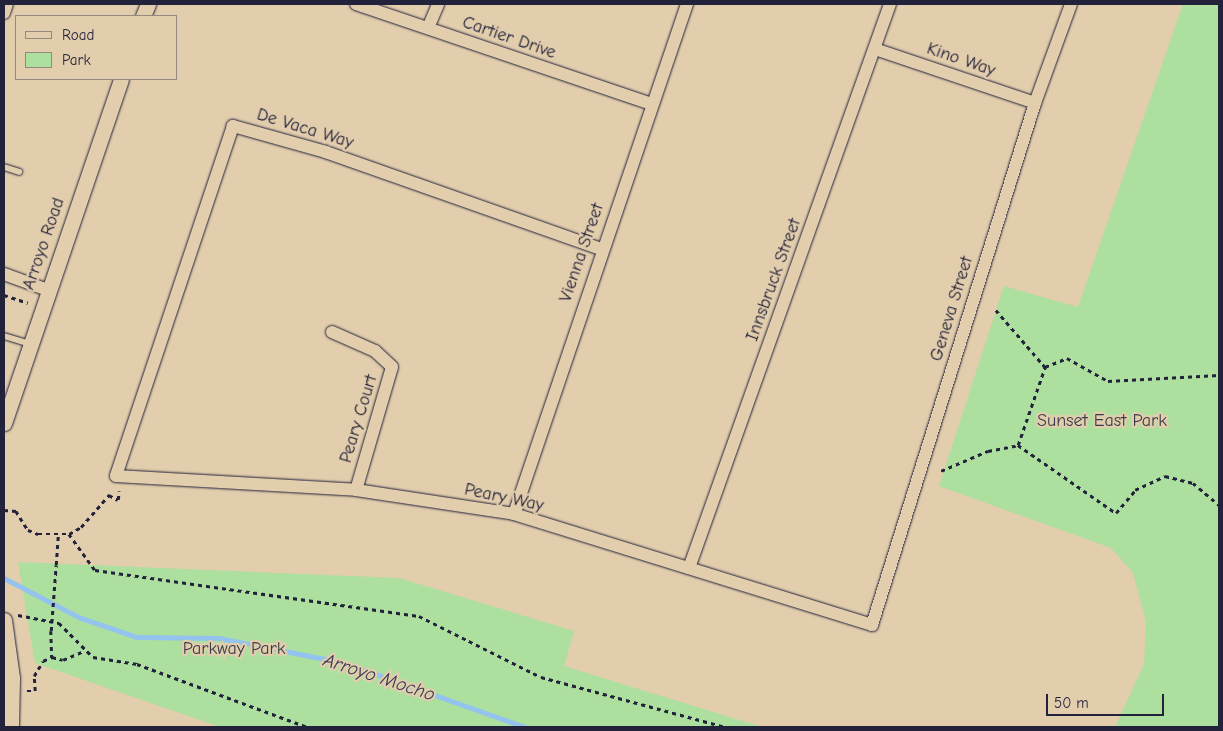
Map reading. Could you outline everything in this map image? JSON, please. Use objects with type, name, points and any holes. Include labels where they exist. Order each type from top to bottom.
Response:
[{"type":"street","points":[[4,14],[7,4]]},
{"type":"street","name":"Cartier Drive","points":[[356,4],[652,104]]},
{"type":"street","points":[[428,28],[438,4]]},
{"type":"street","name":"Vienna Street","points":[[514,514],[601,249],[687,4]]},
{"type":"street","name":"Innsbruck Street","points":[[689,568],[890,4]]},
{"type":"street","name":"Geneva Street","points":[[872,625],[1035,103],[1071,4]]},
{"type":"street","name":"Kino Way","points":[[875,49],[1035,103]]},
{"type":"street","name":"Arroyo Road","points":[[4,423],[6,404],[30,344],[121,80]]},
{"type":"street","name":"De Vaca Way","points":[[119,476],[233,126],[326,152],[601,249]]},
{"type":"street","points":[[4,274],[48,290]]},
{"type":"street","name":"Peary Court","points":[[332,332],[375,351],[392,366],[356,490]]},
{"type":"street","name":"Peary Way","points":[[119,476],[356,490],[514,514],[872,625]]},
{"type":"street","points":[[9,617],[7,643],[12,691],[12,727]]},
{"type":"lane","points":[[4,167],[19,172]]},
{"type":"lane","points":[[4,336],[30,344]]},
{"type":"path","points":[[4,295],[42,308]]},
{"type":"path","points":[[996,310],[1044,367]]},
{"type":"path","points":[[1044,367],[1067,358],[1108,381],[1219,375]]},
{"type":"path","points":[[1018,445],[1044,367]]},
{"type":"path","points":[[941,472],[988,451],[1018,445],[1116,513],[1135,490],[1165,476],[1193,483],[1219,505]]},
{"type":"path","points":[[4,510],[16,511],[28,530],[58,535],[69,534],[81,528],[109,496],[118,500],[119,476]]},
{"type":"path","points":[[69,534],[95,570],[419,616],[541,677],[725,727]]},
{"type":"path","points":[[52,657],[51,631],[58,535]]},
{"type":"path","points":[[9,617],[59,623],[84,651],[93,657],[137,664],[307,727]]},
{"type":"path","points":[[12,691],[35,691],[34,676],[43,661],[52,657],[63,660],[84,651]]},
{"type":"green space","name":"Sunset East Park","points":[[1183,4],[1219,4],[1219,727],[1115,727],[1144,664],[1146,622],[1133,573],[1111,548],[939,486],[1004,286],[1078,307]]},
{"type":"green space","name":"Parkway Park","points":[[18,562],[399,578],[574,631],[564,666],[762,727],[220,727],[35,663]]},
{"type":"waterway","name":"Arroyo Mocho","points":[[4,578],[81,618],[137,637],[219,638],[345,663],[525,727]]}]
